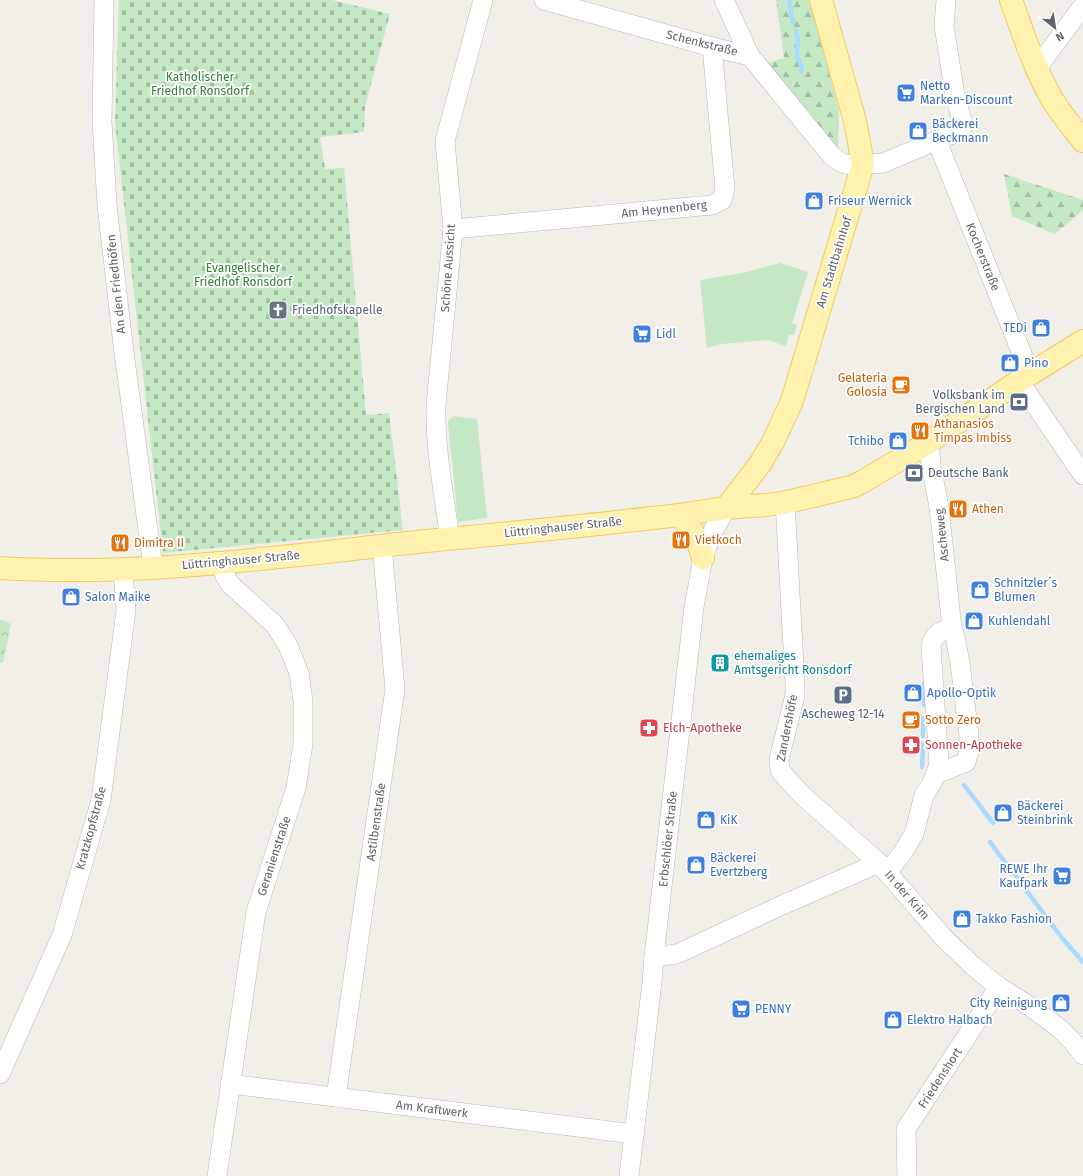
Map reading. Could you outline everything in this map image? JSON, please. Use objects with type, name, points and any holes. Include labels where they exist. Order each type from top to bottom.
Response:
[{"type":"main road","name":"Am Stadtbahnhof","points":[[726,508],[760,464],[773,442],[792,401],[863,164],[855,121],[821,0]]},
{"type":"main road","points":[[1011,0],[1037,68],[1052,99],[1071,127],[1083,140]]},
{"type":"main road","name":"Lüttringhauser Straße","points":[[0,568],[24,570],[123,569],[221,562],[680,515],[726,508],[785,502],[854,486],[862,482],[929,442],[1025,378],[1083,342]]},
{"type":"main road","points":[[680,515],[698,541],[703,558]]},
{"type":"street","name":"An den Friedhöfen","points":[[104,0],[102,121],[107,205],[123,345],[153,567]]},
{"type":"street","name":"Schöne Aussicht","points":[[450,539],[436,420],[436,405],[453,229],[445,141],[482,0]]},
{"type":"street","name":"Schenkstraße","points":[[544,0],[712,47],[750,56],[831,155],[845,164],[863,164]]},
{"type":"street","points":[[724,0],[750,56]]},
{"type":"street","points":[[863,164],[883,163],[937,141],[957,132],[962,128],[962,121],[955,95],[944,26],[946,0]]},
{"type":"street","points":[[1037,68],[1083,6]]},
{"type":"street","name":"Am Heynenberg","points":[[453,229],[712,204],[722,200],[725,189],[712,47]]},
{"type":"street","name":"Kocherstraße","points":[[937,141],[1025,378],[1083,475]]},
{"type":"street","name":"Ascheweg","points":[[929,442],[931,465],[939,507],[952,628],[960,663],[970,751],[966,762],[936,773]]},
{"type":"street","name":"Zandershöfe","points":[[785,502],[796,684],[779,759],[780,770],[803,796],[883,868]]},
{"type":"street","name":"Erbschlöer Straße","points":[[628,1176],[652,982],[694,607],[703,558],[712,533],[726,508]]},
{"type":"street","name":"Astilbenstraße","points":[[336,1097],[395,689],[382,546]]},
{"type":"street","name":"Geranienstraße","points":[[217,1176],[256,912],[296,788],[303,744],[303,701],[299,673],[288,646],[275,626],[231,585],[225,576],[221,562]]},
{"type":"street","name":"Kratzkopfstraße","points":[[0,1074],[62,935],[101,800],[126,611],[123,569]]},
{"type":"street","points":[[0,578],[24,570]]},
{"type":"street","points":[[883,868],[903,852],[914,834],[924,795],[932,783],[936,773],[938,763],[931,647],[932,640],[936,634],[943,630],[952,628]]},
{"type":"street","name":"In der Krim","points":[[654,957],[677,954],[780,906],[883,868],[943,937],[973,966],[999,987],[1031,1007],[1059,1028],[1083,1055]]},
{"type":"street","name":"Friedenshort","points":[[907,1176],[906,1129],[999,987]]},
{"type":"street","name":"Am Kraftwerk","points":[[230,1084],[634,1134]]},
{"type":"green space","name":"Evangelischer Friedhof Ronsdorf","points":[[119,0],[332,0],[390,14],[365,106],[364,132],[320,137],[325,169],[344,168],[366,415],[389,413],[403,530],[163,553],[115,123]]},
{"type":"green space","points":[[776,0],[810,0],[839,112],[838,151],[767,63],[784,58]]},
{"type":"green space","points":[[1004,174],[1083,200],[1083,210],[1055,234],[1012,216]]},
{"type":"green space","points":[[780,263],[808,272],[792,323],[797,325],[794,335],[789,334],[786,346],[768,340],[721,344],[707,348],[700,280],[743,273]]},
{"type":"green space","points":[[453,416],[477,419],[487,518],[458,522],[448,422]]},
{"type":"green space","points":[[0,620],[11,624],[3,663],[0,663]]},
{"type":"waterway","points":[[789,0],[793,23]]},
{"type":"waterway","points":[[796,31],[798,41],[797,56],[802,68],[801,72]]},
{"type":"waterway","points":[[924,683],[924,705]]},
{"type":"waterway","points":[[923,718],[923,736]]},
{"type":"waterway","points":[[922,767],[923,744]]},
{"type":"waterway","points":[[964,785],[993,823]]},
{"type":"waterway","points":[[990,842],[1062,938],[1083,962]]},
{"type":"place","name":"Netto Marken-Discount","points":[[906,93]]},
{"type":"place","name":"Bäckerei Beckmann","points":[[918,131]]},
{"type":"place","name":"Friseur Wernick","points":[[814,201]]},
{"type":"place","name":"Friedhofskapelle","points":[[278,310]]},
{"type":"place","name":"TEDi","points":[[1041,328]]},
{"type":"place","name":"Lidl","points":[[642,334]]},
{"type":"place","name":"Pino","points":[[1010,363]]},
{"type":"place","name":"Gelateria Golosia","points":[[901,385]]},
{"type":"place","name":"Volksbank im Bergischen Land","points":[[1019,402]]},
{"type":"place","name":"Athanasios Timpas Imbiss","points":[[920,431]]},
{"type":"place","name":"Tchibo","points":[[898,441]]},
{"type":"place","name":"Deutsche Bank","points":[[914,473]]},
{"type":"place","name":"Athen","points":[[958,509]]},
{"type":"place","name":"Vietkoch","points":[[681,540]]},
{"type":"place","name":"Dimitra II","points":[[120,543]]},
{"type":"place","name":"Schnitzler´s Blumen","points":[[980,590]]},
{"type":"place","name":"Salon Maike","points":[[71,597]]},
{"type":"place","name":"Kuhlendahl","points":[[974,621]]},
{"type":"place","name":"ehemaliges Amtsgericht Ronsdorf","points":[[720,663]]},
{"type":"place","name":"Apollo-Optik","points":[[913,693]]},
{"type":"place","name":"Ascheweg 12-14","points":[[843,695]]},
{"type":"place","name":"Sotto Zero","points":[[911,720]]},
{"type":"place","name":"Elch-Apotheke","points":[[649,728]]},
{"type":"place","name":"Sonnen-Apotheke","points":[[911,745]]},
{"type":"place","name":"Bäckerei Steinbrink","points":[[1003,813]]},
{"type":"place","name":"KiK","points":[[706,820]]},
{"type":"place","name":"Bäckerei Evertzberg","points":[[696,865]]},
{"type":"place","name":"REWE Ihr Kaufpark","points":[[1062,876]]},
{"type":"place","name":"Takko Fashion","points":[[962,919]]},
{"type":"place","name":"City Reinigung","points":[[1061,1003]]},
{"type":"place","name":"PENNY","points":[[741,1009]]},
{"type":"place","name":"Elektro Halbach","points":[[893,1020]]},
{"type":"park label","name":"Katholischer Friedhof Ronsdorf","points":[[200,84]]}]
